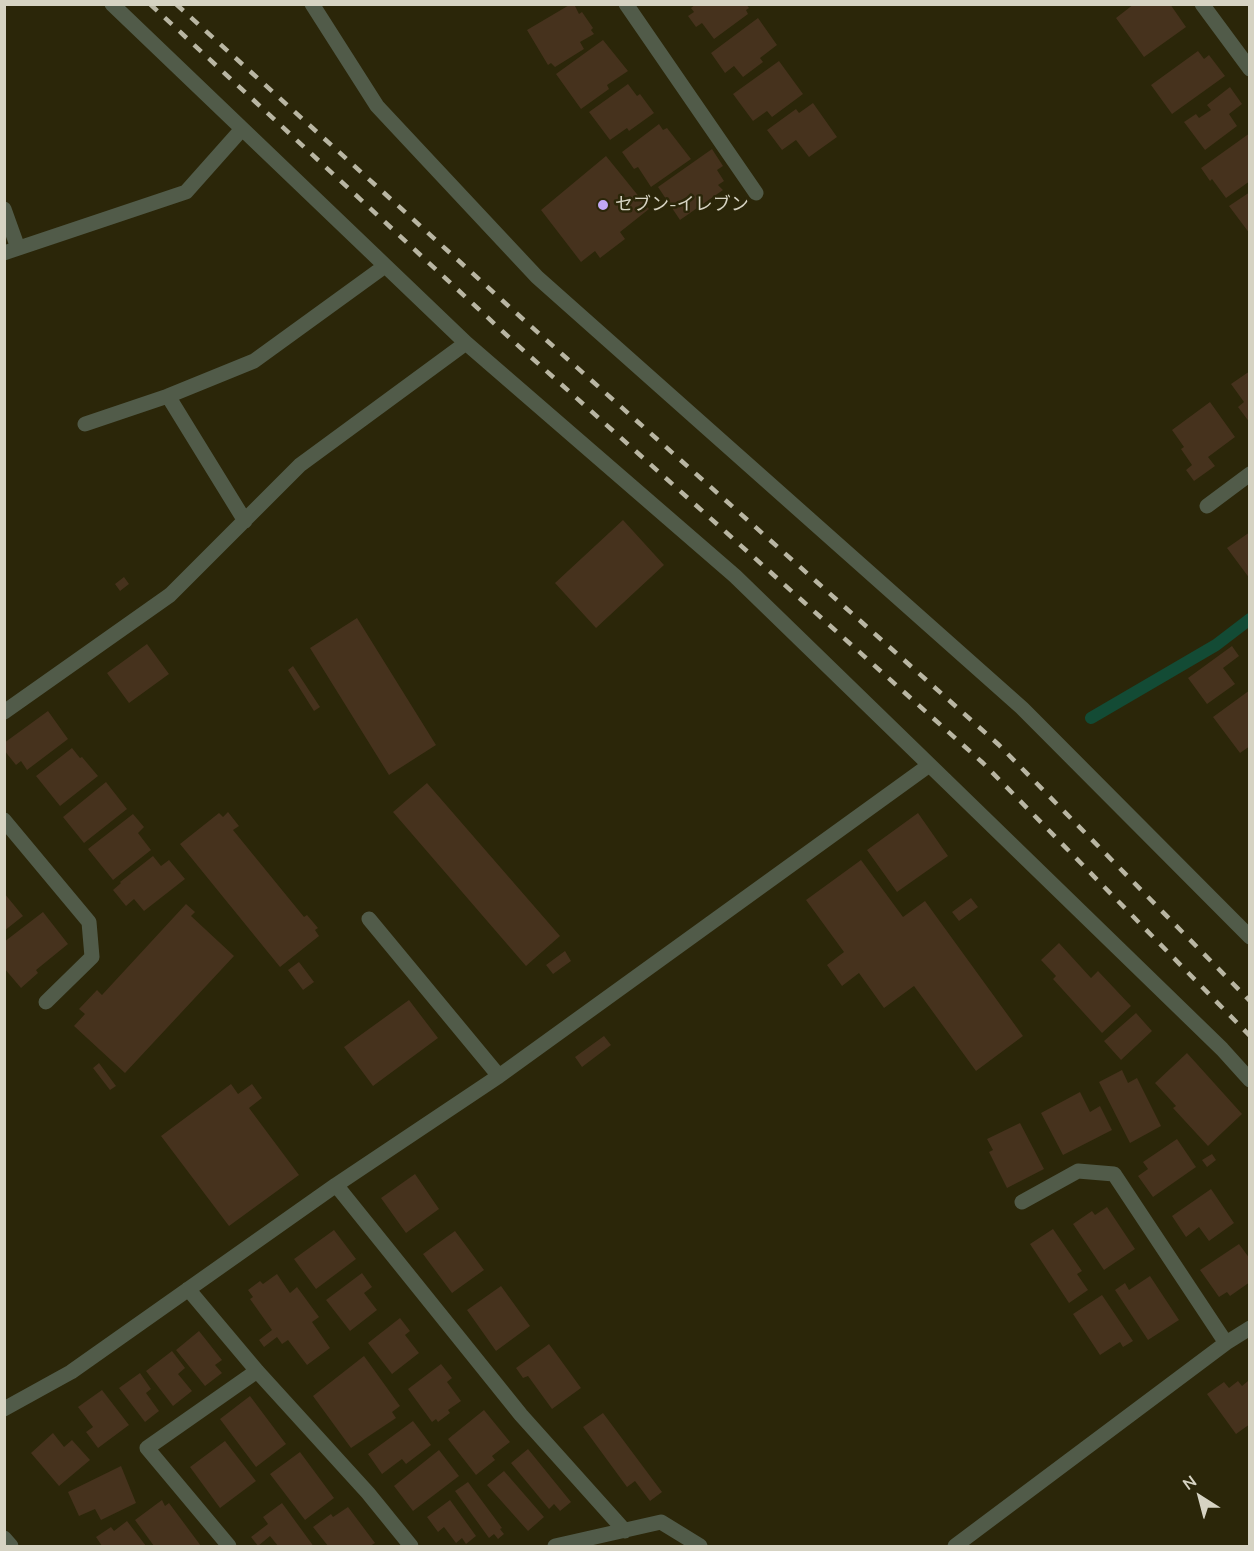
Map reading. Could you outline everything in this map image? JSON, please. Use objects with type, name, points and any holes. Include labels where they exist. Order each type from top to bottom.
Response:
[{"type":"street","points":[[112,4],[466,343],[735,576],[928,766],[1222,1049],[1250,1080]]},
{"type":"street","points":[[312,4],[377,106],[537,277],[1022,708],[1250,937]]},
{"type":"street","points":[[626,4],[756,193]]},
{"type":"street","points":[[1202,4],[1250,69]]},
{"type":"street","points":[[4,209],[11,251],[186,192],[242,129]]},
{"type":"street","points":[[85,424],[168,396],[254,361],[385,266]]},
{"type":"street","points":[[4,712],[170,595],[300,465],[466,343]]},
{"type":"street","points":[[168,396],[245,521]]},
{"type":"street","points":[[1207,506],[1250,474]]},
{"type":"street","points":[[4,1408],[70,1372],[336,1185],[499,1076],[928,766]]},
{"type":"street","points":[[4,820],[89,922],[92,957],[45,1002]]},
{"type":"street","points":[[369,919],[499,1076]]},
{"type":"street","points":[[1022,1202],[1078,1171],[1114,1174],[1226,1343]]},
{"type":"street","points":[[336,1185],[521,1415],[625,1531]]},
{"type":"street","points":[[188,1289],[257,1371],[368,1493],[411,1546]]},
{"type":"street","points":[[955,1546],[1226,1343],[1250,1328]]},
{"type":"street","points":[[230,1546],[147,1448],[257,1371]]},
{"type":"street","points":[[555,1546],[661,1522],[700,1546]]},
{"type":"street","points":[[4,1538],[11,1546]]},
{"type":"building","points":[[574,4],[579,14],[582,12],[593,28],[591,30],[594,34],[580,42],[584,49],[555,67],[551,63],[548,65],[527,30]]},
{"type":"building","points":[[696,4],[746,4],[749,8],[746,10],[748,14],[714,39],[702,23],[696,27],[688,16],[694,12],[691,8]]},
{"type":"building","points":[[1134,4],[1170,4],[1186,27],[1144,57],[1116,18]]},
{"type":"building","points":[[758,18],[777,45],[760,58],[763,62],[743,77],[734,66],[725,73],[711,53]]},
{"type":"building","points":[[603,40],[628,71],[607,85],[609,89],[581,109],[556,74]]},
{"type":"building","points":[[1198,51],[1204,59],[1209,55],[1225,76],[1172,114],[1151,85]]},
{"type":"building","points":[[779,61],[803,94],[772,117],[767,111],[753,121],[733,94]]},
{"type":"building","points":[[628,84],[637,96],[640,94],[654,113],[629,131],[627,128],[610,140],[589,112]]},
{"type":"building","points":[[1230,87],[1242,104],[1229,114],[1237,126],[1205,150],[1184,122],[1196,114],[1199,118],[1211,110],[1207,105]]},
{"type":"building","points":[[813,103],[837,137],[809,157],[796,140],[782,150],[767,130],[796,109],[799,113]]},
{"type":"building","points":[[659,124],[663,130],[667,128],[691,159],[651,187],[638,167],[634,169],[622,152]]},
{"type":"building","points":[[1250,133],[1250,181],[1226,198],[1201,168]]},
{"type":"building","points":[[712,149],[723,166],[717,170],[724,181],[718,185],[723,190],[680,220],[658,187]]},
{"type":"building","points":[[606,156],[649,209],[620,232],[625,239],[600,258],[595,251],[581,262],[541,210]]},
{"type":"building","points":[[1250,192],[1250,234],[1229,206]]},
{"type":"building","points":[[1250,371],[1250,423],[1238,407],[1244,402],[1231,384]]},
{"type":"building","points":[[1210,402],[1235,437],[1208,457],[1215,466],[1194,481],[1186,470],[1192,465],[1181,449],[1184,447],[1172,430]]},
{"type":"building","points":[[623,520],[664,565],[596,628],[555,583]]},
{"type":"building","points":[[1250,532],[1250,579],[1227,548]]},
{"type":"building","points":[[124,577],[129,584],[120,591],[115,584]]},
{"type":"building","points":[[357,618],[436,745],[389,775],[310,648]]},
{"type":"building","points":[[147,644],[169,674],[129,703],[107,673]]},
{"type":"building","points":[[1232,646],[1239,656],[1223,668],[1235,684],[1207,704],[1188,678]]},
{"type":"building","points":[[293,666],[320,707],[314,711],[288,670]]},
{"type":"building","points":[[1250,690],[1250,746],[1240,753],[1213,717]]},
{"type":"building","points":[[48,711],[68,739],[27,770],[21,761],[16,765],[4,750],[4,743]]},
{"type":"building","points":[[72,748],[98,776],[60,806],[36,776]]},
{"type":"building","points":[[106,782],[127,809],[84,843],[63,817]]},
{"type":"building","points":[[427,783],[560,936],[526,966],[393,812]]},
{"type":"building","points":[[228,812],[239,826],[233,830],[304,917],[307,915],[318,928],[315,930],[319,936],[280,967],[180,844],[219,813],[223,817]]},
{"type":"building","points":[[918,813],[948,856],[897,892],[867,850]]},
{"type":"building","points":[[133,814],[144,827],[138,833],[151,850],[113,880],[88,849]]},
{"type":"building","points":[[153,856],[161,866],[169,860],[185,879],[144,911],[134,899],[126,906],[113,890]]},
{"type":"building","points":[[861,860],[903,917],[925,901],[1023,1036],[976,1071],[914,986],[884,1008],[859,973],[842,986],[827,965],[844,952],[806,900]]},
{"type":"building","points":[[4,893],[23,916],[4,931]]},
{"type":"building","points":[[971,898],[978,907],[959,921],[952,912]]},
{"type":"building","points":[[186,904],[195,912],[191,916],[234,956],[125,1073],[74,1026],[85,1014],[79,1009],[97,990],[102,995]]},
{"type":"building","points":[[43,912],[68,944],[36,970],[38,973],[21,988],[4,968],[4,942]]},
{"type":"building","points":[[1059,943],[1091,978],[1098,971],[1131,1006],[1102,1033],[1053,979],[1056,976],[1041,960]]},
{"type":"building","points":[[565,951],[571,961],[553,974],[546,965]]},
{"type":"building","points":[[299,962],[314,982],[303,990],[288,970]]},
{"type":"building","points":[[409,1000],[438,1038],[373,1086],[344,1047]]},
{"type":"building","points":[[1136,1013],[1152,1031],[1121,1060],[1104,1041]]},
{"type":"building","points":[[604,1036],[611,1045],[582,1067],[575,1057]]},
{"type":"building","points":[[1187,1053],[1242,1114],[1208,1146],[1173,1108],[1176,1106],[1155,1083]]},
{"type":"building","points":[[99,1063],[116,1086],[110,1090],[93,1068]]},
{"type":"building","points":[[1122,1070],[1128,1083],[1137,1078],[1161,1126],[1130,1143],[1099,1082]]},
{"type":"building","points":[[231,1084],[238,1094],[252,1084],[262,1098],[249,1108],[299,1175],[229,1226],[161,1136]]},
{"type":"building","points":[[1080,1092],[1090,1112],[1100,1106],[1112,1130],[1063,1155],[1041,1113]]},
{"type":"building","points":[[1020,1123],[1044,1169],[1007,1188],[989,1152],[993,1150],[987,1139]]},
{"type":"building","points":[[1177,1139],[1196,1167],[1153,1197],[1138,1176],[1148,1169],[1143,1162]]},
{"type":"building","points":[[1212,1154],[1216,1160],[1207,1167],[1202,1160]]},
{"type":"building","points":[[415,1174],[439,1209],[406,1233],[381,1198]]},
{"type":"building","points":[[1211,1189],[1234,1223],[1209,1241],[1199,1227],[1186,1237],[1172,1216]]},
{"type":"building","points":[[1107,1207],[1135,1249],[1104,1270],[1073,1224],[1092,1211],[1095,1215]]},
{"type":"building","points":[[1053,1229],[1082,1271],[1077,1274],[1088,1290],[1069,1303],[1030,1244]]},
{"type":"building","points":[[334,1230],[356,1259],[316,1289],[294,1259]]},
{"type":"building","points":[[455,1231],[484,1270],[452,1293],[423,1254]]},
{"type":"building","points":[[1239,1244],[1250,1259],[1250,1282],[1230,1296],[1227,1292],[1219,1297],[1200,1270]]},
{"type":"building","points":[[362,1273],[372,1287],[364,1293],[377,1310],[350,1331],[326,1300]]},
{"type":"building","points":[[277,1274],[290,1293],[297,1287],[319,1317],[312,1322],[330,1348],[307,1365],[288,1340],[282,1344],[277,1337],[264,1347],[259,1340],[272,1330],[250,1299],[253,1297],[248,1290],[260,1281],[263,1284]]},
{"type":"building","points":[[1150,1276],[1179,1320],[1148,1340],[1115,1290],[1125,1283],[1129,1290]]},
{"type":"building","points":[[501,1286],[530,1326],[496,1351],[467,1310]]},
{"type":"building","points":[[1102,1295],[1133,1341],[1123,1347],[1120,1342],[1100,1355],[1073,1314]]},
{"type":"building","points":[[400,1318],[410,1331],[405,1335],[419,1353],[392,1374],[368,1343]]},
{"type":"building","points":[[199,1331],[222,1360],[215,1365],[222,1373],[205,1386],[176,1350]]},
{"type":"building","points":[[549,1344],[581,1388],[552,1409],[528,1376],[523,1378],[516,1368]]},
{"type":"building","points":[[172,1351],[185,1368],[178,1374],[192,1391],[173,1406],[146,1371]]},
{"type":"building","points":[[364,1356],[400,1406],[392,1412],[396,1418],[351,1448],[313,1396]]},
{"type":"building","points":[[441,1364],[452,1378],[447,1382],[461,1401],[448,1410],[450,1413],[438,1422],[436,1419],[432,1422],[408,1389]]},
{"type":"building","points":[[140,1373],[151,1389],[146,1393],[159,1411],[145,1422],[119,1388]]},
{"type":"building","points":[[1238,1381],[1242,1386],[1248,1381],[1250,1384],[1250,1424],[1236,1434],[1207,1394],[1224,1382],[1229,1388]]},
{"type":"building","points":[[102,1390],[129,1425],[98,1448],[86,1432],[93,1427],[78,1407]]},
{"type":"building","points":[[250,1396],[286,1444],[256,1467],[220,1419]]},
{"type":"building","points":[[484,1410],[510,1442],[492,1456],[495,1460],[476,1475],[448,1439]]},
{"type":"building","points":[[603,1413],[662,1492],[650,1501],[635,1481],[627,1487],[583,1427]]},
{"type":"building","points":[[413,1421],[431,1445],[406,1464],[402,1459],[382,1474],[368,1454]]},
{"type":"building","points":[[53,1433],[64,1447],[72,1440],[90,1460],[59,1486],[31,1453]]},
{"type":"building","points":[[225,1441],[256,1481],[220,1508],[190,1467]]},
{"type":"building","points":[[528,1449],[571,1502],[560,1511],[554,1504],[549,1509],[511,1463]]},
{"type":"building","points":[[439,1450],[459,1476],[413,1511],[394,1486]]},
{"type":"building","points":[[300,1452],[334,1498],[305,1520],[270,1474]]},
{"type":"building","points":[[121,1466],[136,1503],[101,1520],[95,1509],[79,1516],[68,1492]]},
{"type":"building","points":[[504,1471],[544,1517],[528,1531],[487,1485]]},
{"type":"building","points":[[468,1482],[502,1528],[500,1529],[504,1534],[498,1539],[494,1534],[489,1538],[455,1491]]},
{"type":"building","points":[[162,1500],[165,1506],[169,1503],[201,1546],[154,1546],[135,1520]]},
{"type":"building","points":[[450,1500],[476,1536],[466,1544],[462,1538],[456,1543],[444,1527],[438,1532],[427,1517]]},
{"type":"building","points":[[282,1503],[313,1546],[278,1546],[270,1536],[258,1546],[251,1537],[268,1524],[263,1517]]},
{"type":"building","points":[[348,1507],[375,1543],[370,1546],[328,1546],[313,1527],[331,1514],[333,1517]]},
{"type":"building","points":[[127,1521],[146,1546],[102,1546],[96,1537],[111,1527],[114,1531]]},
{"type":"waterway","points":[[1091,718],[1216,645],[1250,619]]},
{"type":"railway","points":[[150,4],[513,341],[983,763],[1250,1036]]},
{"type":"railway","points":[[176,4],[525,321],[999,745],[1250,1001]]},
{"type":"place","name":"セブン-イレブン","points":[[603,205]]}]
